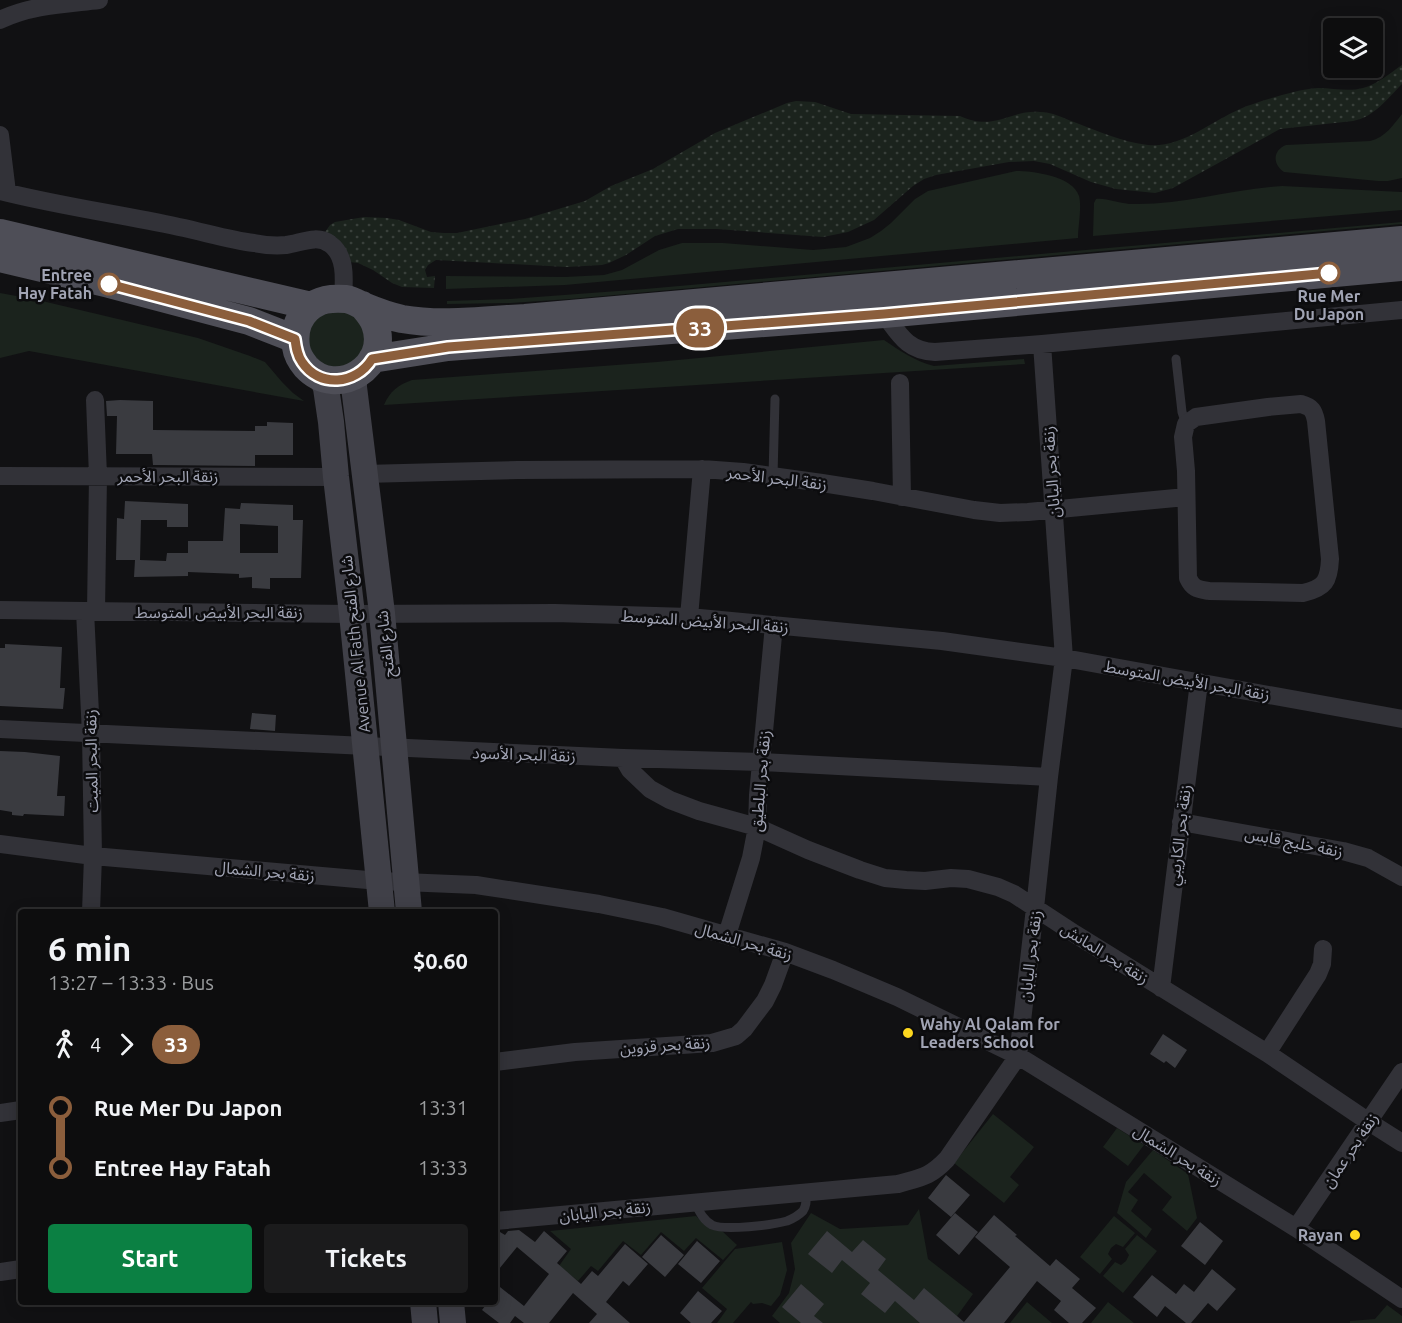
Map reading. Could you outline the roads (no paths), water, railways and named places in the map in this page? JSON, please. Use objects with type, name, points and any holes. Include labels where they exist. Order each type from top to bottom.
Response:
[{"type":"main road","points":[[0,232],[311,306]]},
{"type":"main road","points":[[1402,240],[525,318],[418,321],[380,313],[352,302],[328,298],[304,312],[299,321],[295,339],[302,363],[311,372],[322,378],[344,380],[363,368],[448,347],[884,314],[1402,267]]},
{"type":"main road","points":[[0,258],[249,321],[295,339]]},
{"type":"main road","points":[[352,302],[370,314],[378,336],[376,348],[363,368]]},
{"type":"street","points":[[0,20],[39,7],[99,0]]},
{"type":"street","points":[[0,135],[4,192],[237,241],[275,245],[316,239],[328,242],[337,250],[342,263],[344,284],[352,302]]},
{"type":"street","points":[[884,314],[910,346],[926,351],[1042,344],[1402,310]]},
{"type":"street","name":"زنقة بحر اليابان","points":[[498,1221],[898,1184],[924,1177],[936,1170],[947,1159],[1018,1056],[1064,658],[1042,344]]},
{"type":"street","name":"شارع الفتح","points":[[363,368],[354,387],[382,613],[409,909]]},
{"type":"street","name":"Avenue Al Fath شارع الفتح","points":[[322,378],[326,388],[331,422],[382,909]]},
{"type":"street","points":[[900,383],[902,497]]},
{"type":"street","name":"زنقة البحر الميت","points":[[91,909],[93,856],[90,611],[98,476],[95,400]]},
{"type":"street","points":[[1301,404],[1314,410],[1330,559],[1329,575],[1323,584],[1303,593],[1209,591],[1191,585],[1188,578],[1183,437],[1186,424],[1196,417],[1268,407],[1301,404]]},
{"type":"street","points":[[689,617],[702,469]]},
{"type":"street","name":"زنقة البحر الأحمر","points":[[364,474],[702,469],[773,476],[1000,513],[1186,497]]},
{"type":"street","name":"زنقة البحر الأحمر","points":[[0,476],[336,477]]},
{"type":"street","name":"زنقة البحر الأبيض المتوسط","points":[[0,610],[352,614],[555,613],[689,617],[942,641],[1064,658],[1402,719]]},
{"type":"street","name":"زنقة بحر البلطيق","points":[[727,935],[751,858],[757,827],[774,625]]},
{"type":"street","name":"زنقة بحر الكاريبي","points":[[1161,988],[1199,682]]},
{"type":"street","name":"زنقة البحر الأسود","points":[[0,729],[623,758],[761,762],[1049,777]]},
{"type":"street","name":"زنقة بحر المانش","points":[[623,758],[630,770],[650,789],[670,800],[699,811],[757,827],[860,870],[885,878],[925,881],[968,879],[1014,894],[1267,1053],[1402,1143]]},
{"type":"street","name":"زنقة خليج قابس","points":[[1181,822],[1343,851],[1368,858],[1402,877]]},
{"type":"street","name":"زنقة بحر الشمال","points":[[0,844],[93,856],[379,881],[476,885],[530,892],[652,915],[785,952],[897,997],[1018,1056],[1296,1228],[1402,1299]]},
{"type":"street","points":[[1267,1053],[1312,986],[1322,964],[1323,949]]},
{"type":"street","name":"زنقة بحر قزوين","points":[[498,1062],[575,1052],[712,1042],[736,1036],[765,1001],[785,952]]},
{"type":"street","name":"زنقة بحر عمان","points":[[1296,1228],[1402,1072]]},
{"type":"street","points":[[0,1113],[18,1110]]},
{"type":"street","points":[[0,1272],[18,1269]]},
{"type":"street","points":[[423,1305],[425,1323]]},
{"type":"street","points":[[451,1305],[453,1323]]},
{"type":"lane","points":[[1176,359],[1182,412],[1186,424]]},
{"type":"lane","points":[[773,476],[775,399]]},
{"type":"lane","points":[[695,1203],[702,1216],[710,1224],[724,1228],[748,1226],[788,1221],[804,1209],[807,1204],[806,1193]]},
{"type":"place","name":"Rue Mer Du Japon","points":[[1329,273]]},
{"type":"place","name":"Entree Hay Fatah","points":[[109,284]]},
{"type":"place","name":"Wahy Al Qalam for Leaders School","points":[[908,1033]]},
{"type":"place","name":"Rayan","points":[[1355,1235]]}]
